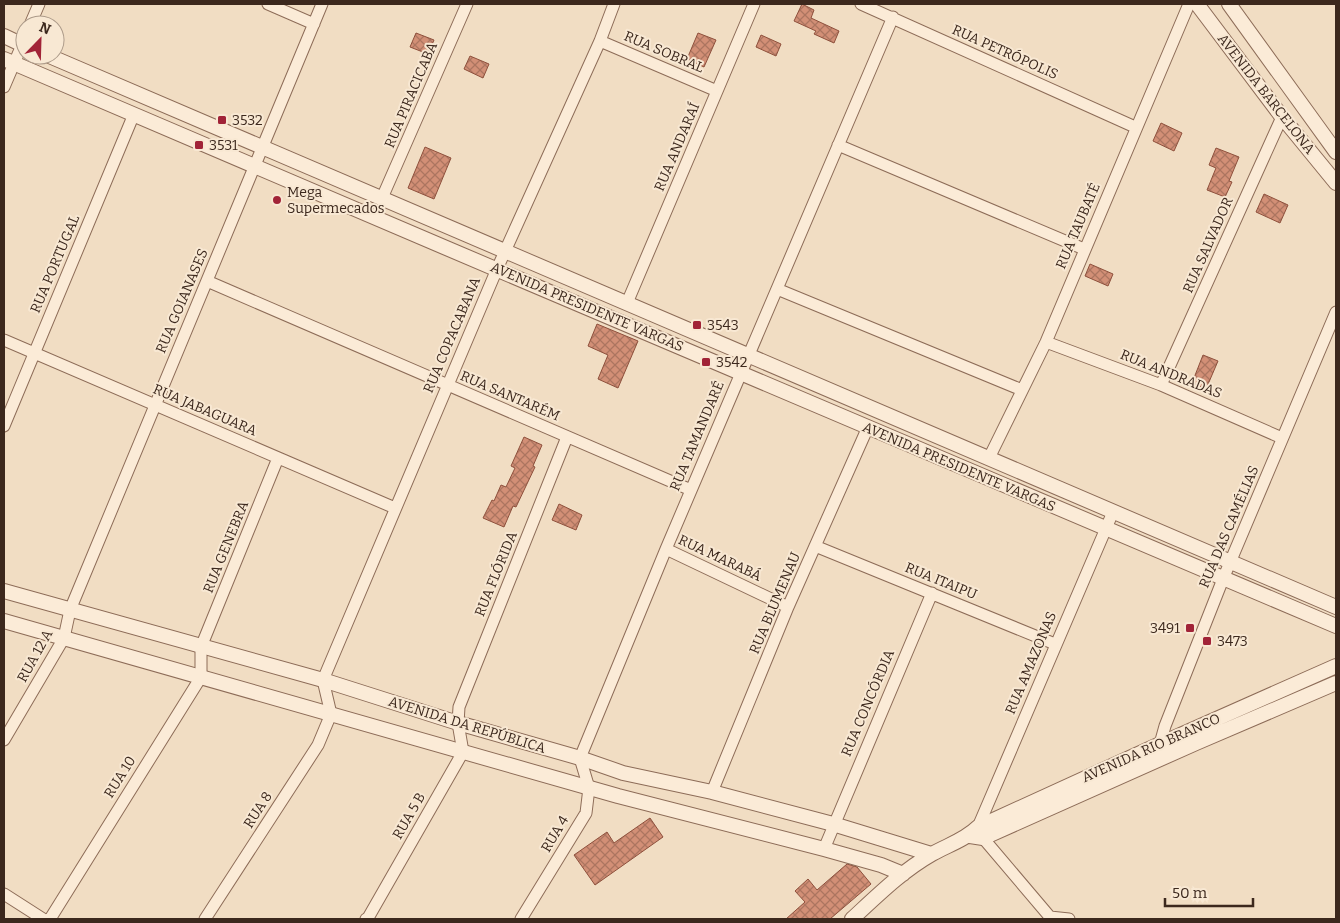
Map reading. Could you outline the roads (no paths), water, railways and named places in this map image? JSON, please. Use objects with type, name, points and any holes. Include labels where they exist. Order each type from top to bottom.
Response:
[{"type":"street","points":[[268,4],[314,24]]},
{"type":"street","name":"RUA GOIANASES","points":[[70,610],[322,4]]},
{"type":"street","name":"RUA PIRACICABA","points":[[382,198],[466,4]]},
{"type":"street","name":"RUA COPACABANA","points":[[323,680],[447,385],[600,41],[614,4]]},
{"type":"street","name":"RUA ANDARAÍ","points":[[627,303],[754,4]]},
{"type":"street","name":"RUA PETRÓPOLIS","points":[[861,4],[1135,128]]},
{"type":"street","name":"RUA TAUBATÉ","points":[[989,458],[1046,342],[1189,4]]},
{"type":"street","name":"AVENIDA BARCELONA","points":[[1197,4],[1282,116],[1336,183]]},
{"type":"street","points":[[1229,4],[1336,152]]},
{"type":"street","name":"RUA TAMANDARÉ","points":[[580,758],[666,549],[893,17]]},
{"type":"street","name":"RUA SOBRAL","points":[[600,41],[717,91]]},
{"type":"street","points":[[4,87],[9,61]]},
{"type":"street","name":"AVENIDA PRESIDENTE VARGAS","points":[[9,61],[868,427],[1104,530],[1336,626]]},
{"type":"street","name":"AVENIDA PRESIDENTE VARGAS","points":[[65,63],[1336,607]]},
{"type":"street","name":"RUA PORTUGAL","points":[[4,426],[134,114]]},
{"type":"street","name":"RUA SALVADOR","points":[[1161,385],[1282,116]]},
{"type":"street","points":[[838,146],[1084,250]]},
{"type":"street","name":"RUA SANTARÉM","points":[[207,282],[691,490]]},
{"type":"street","points":[[777,289],[1022,390]]},
{"type":"street","name":"RUA DAS CAMÉLIAS","points":[[1161,751],[1165,726],[1223,579],[1336,312]]},
{"type":"street","name":"RUA JABAGUARA","points":[[4,340],[395,508]]},
{"type":"street","name":"RUA ANDRADAS","points":[[1046,342],[1161,385],[1282,438]]},
{"type":"street","name":"RUA BLUMENAU","points":[[712,792],[788,607],[868,427]]},
{"type":"street","name":"RUA FLÓRIDA","points":[[458,723],[458,707],[568,437]]},
{"type":"street","name":"RUA GENEBRA","points":[[201,647],[278,458]]},
{"type":"street","name":"RUA AMAZONAS","points":[[977,834],[1055,644],[1113,512]]},
{"type":"street","name":"RUA ITAIPU","points":[[815,546],[1055,644]]},
{"type":"street","name":"RUA MARABÁ","points":[[666,549],[788,607]]},
{"type":"street","name":"AVENIDA DA REPÚBLICA","points":[[4,591],[323,680],[458,723],[580,758],[623,773],[712,792],[833,824],[931,854]]},
{"type":"street","name":"RUA CONCÓRDIA","points":[[824,849],[932,593]]},
{"type":"street","name":"RUA 12 A","points":[[4,740],[64,638],[70,610]]},
{"type":"street","name":"AVENIDA DA REPÚBLICA","points":[[4,621],[589,788],[881,865],[903,874]]},
{"type":"street","points":[[201,647],[201,677]]},
{"type":"street","name":"AVENIDA RIO BRANCO","points":[[852,919],[894,880],[931,854],[1161,751],[1336,666]]},
{"type":"street","name":"RUA 10","points":[[50,919],[201,677]]},
{"type":"street","points":[[323,680],[330,714]]},
{"type":"street","name":"AVENIDA RIO BRANCO","points":[[1161,751],[1336,683]]},
{"type":"street","name":"RUA 8","points":[[205,919],[318,745],[330,714]]},
{"type":"street","points":[[458,723],[463,752]]},
{"type":"street","name":"RUA 5 B","points":[[367,919],[463,752]]},
{"type":"street","name":"RUA 4","points":[[521,919],[586,813],[589,788],[580,758]]},
{"type":"street","points":[[977,834],[1048,918],[1069,919]]},
{"type":"street","points":[[4,894],[43,919]]},
{"type":"place","name":"3532","points":[[222,120]]},
{"type":"place","name":"3531","points":[[199,145]]},
{"type":"place","name":"Mega Supermecados","points":[[277,200]]},
{"type":"place","name":"3543","points":[[697,325]]},
{"type":"place","name":"3542","points":[[706,362]]},
{"type":"place","name":"3491","points":[[1190,628]]},
{"type":"place","name":"3473","points":[[1207,641]]}]
